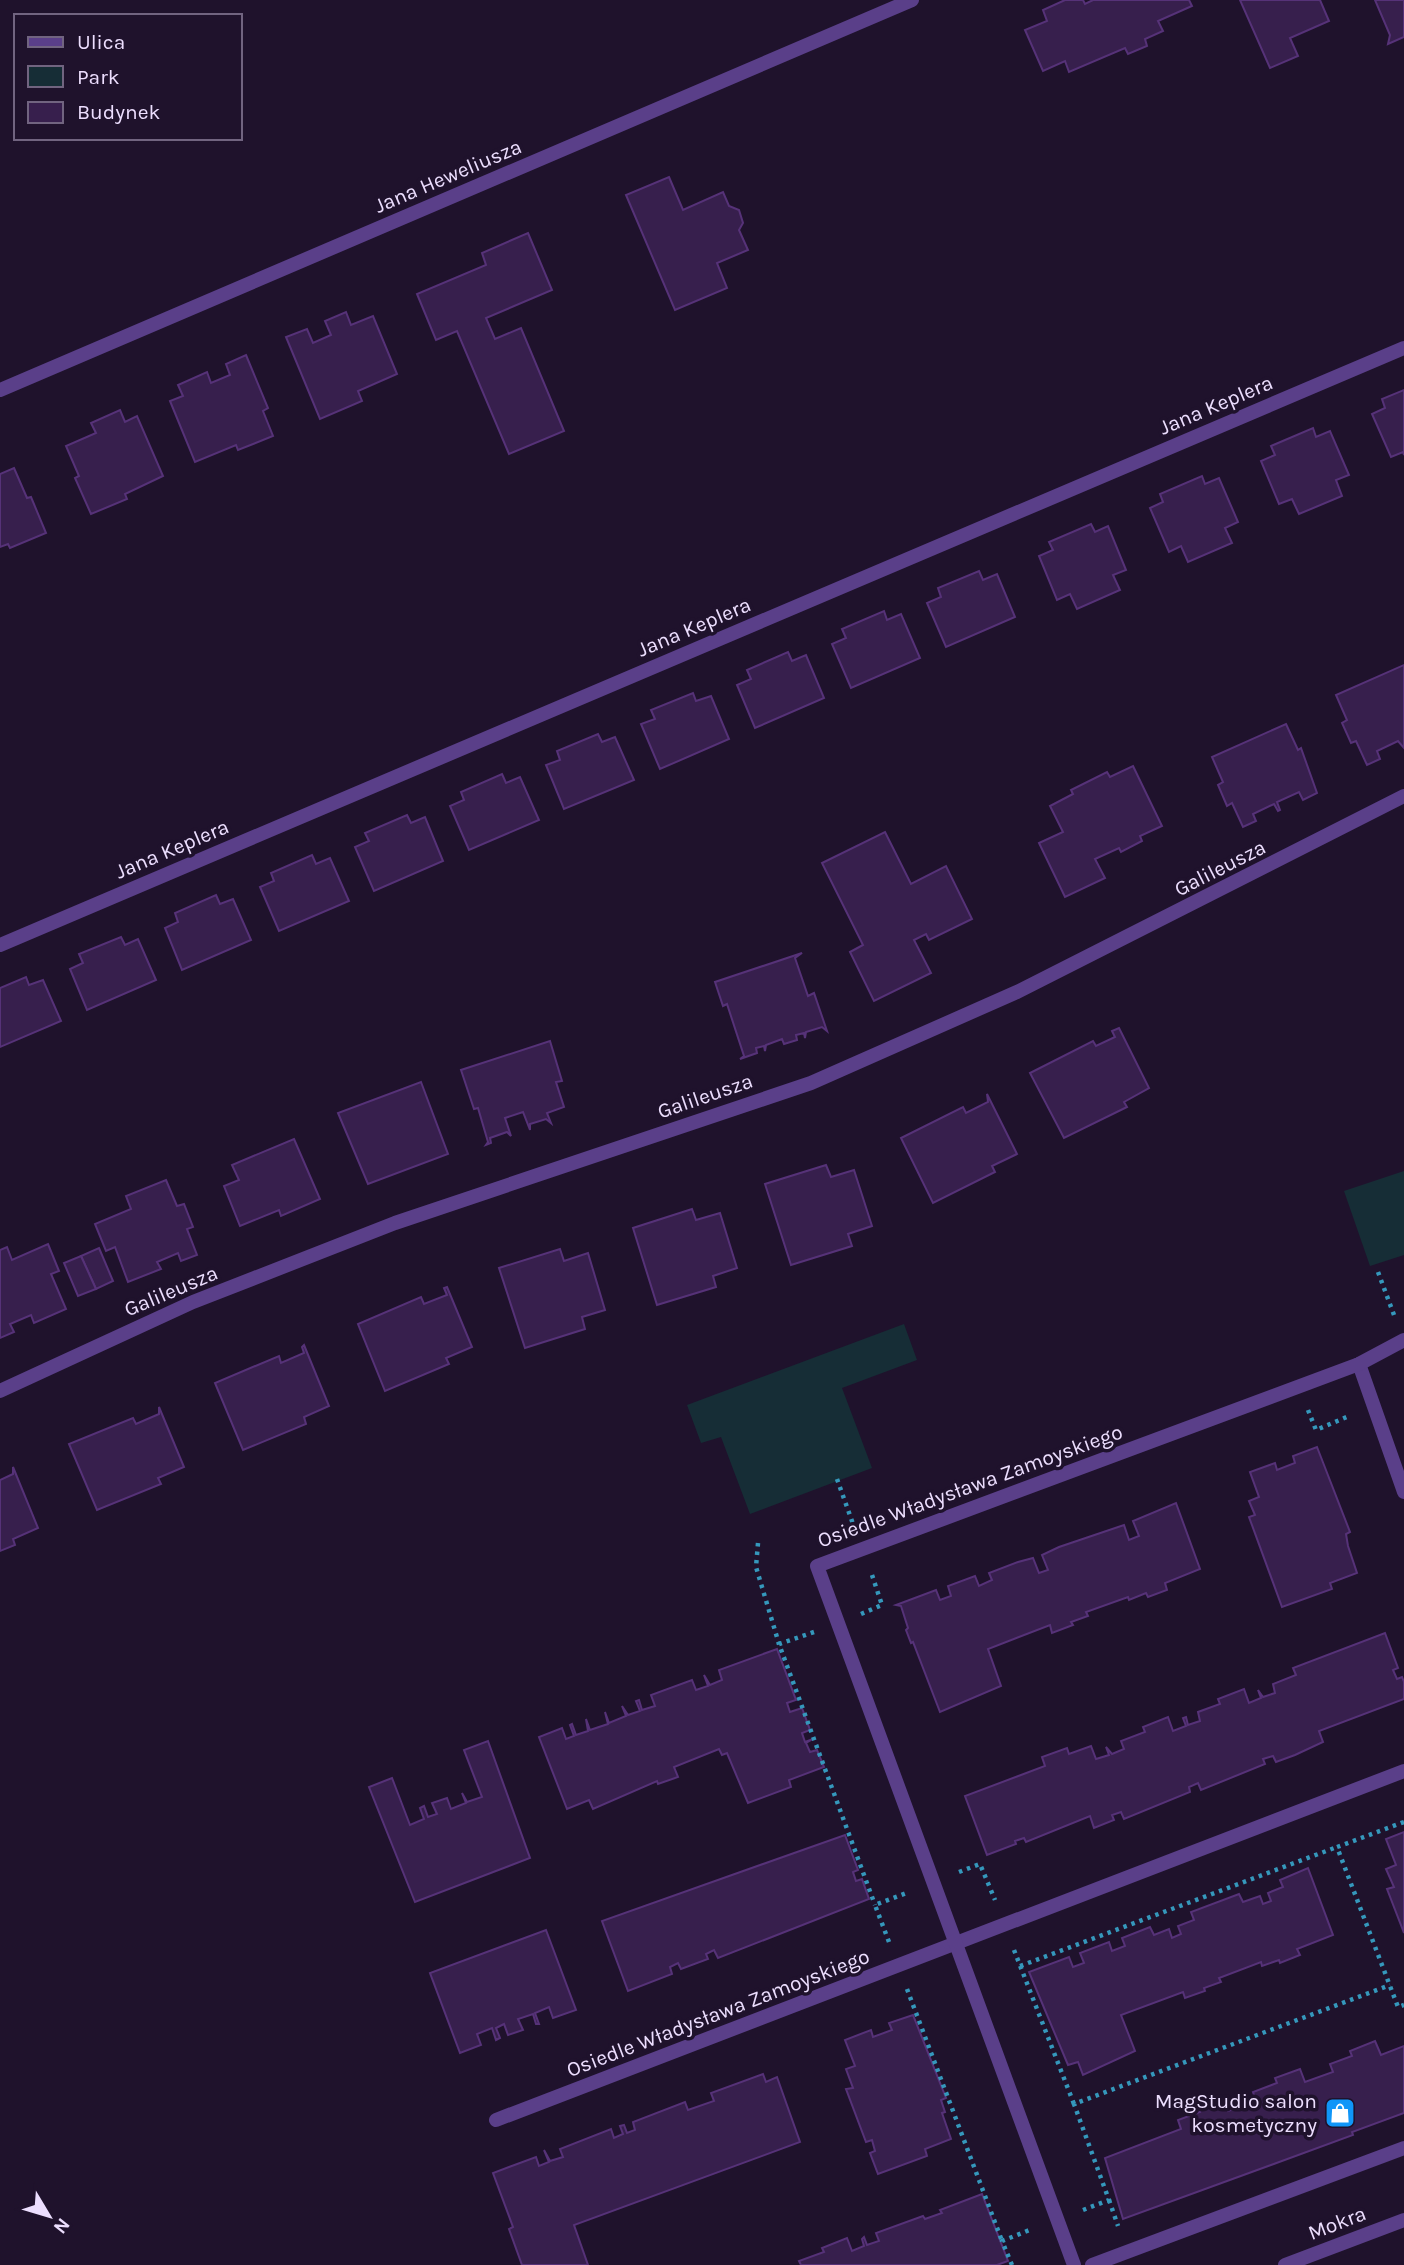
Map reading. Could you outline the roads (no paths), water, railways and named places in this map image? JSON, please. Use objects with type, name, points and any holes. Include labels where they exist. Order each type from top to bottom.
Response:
[{"type":"street","name":"Jana Heweliusza","points":[[0,390],[912,0]]},
{"type":"street","name":"Jana Keplera","points":[[0,945],[1404,348]]},
{"type":"street","name":"Galileusza","points":[[0,1391],[193,1302],[395,1223],[811,1083],[1017,992],[1404,796]]},
{"type":"street","name":"Osiedle Władysława Zamoyskiego","points":[[1074,2265],[817,1566],[1359,1364],[1404,1340]]},
{"type":"street","points":[[1359,1364],[1404,1492]]},
{"type":"street","name":"Osiedle Władysława Zamoyskiego","points":[[496,2120],[1404,1771]]},
{"type":"street","points":[[1092,2265],[1404,2148]]},
{"type":"street","name":"Mokra","points":[[1285,2265],[1404,2220]]},
{"type":"place","name":"MagStudio salon kosmetyczny","points":[[1340,2113]]}]
